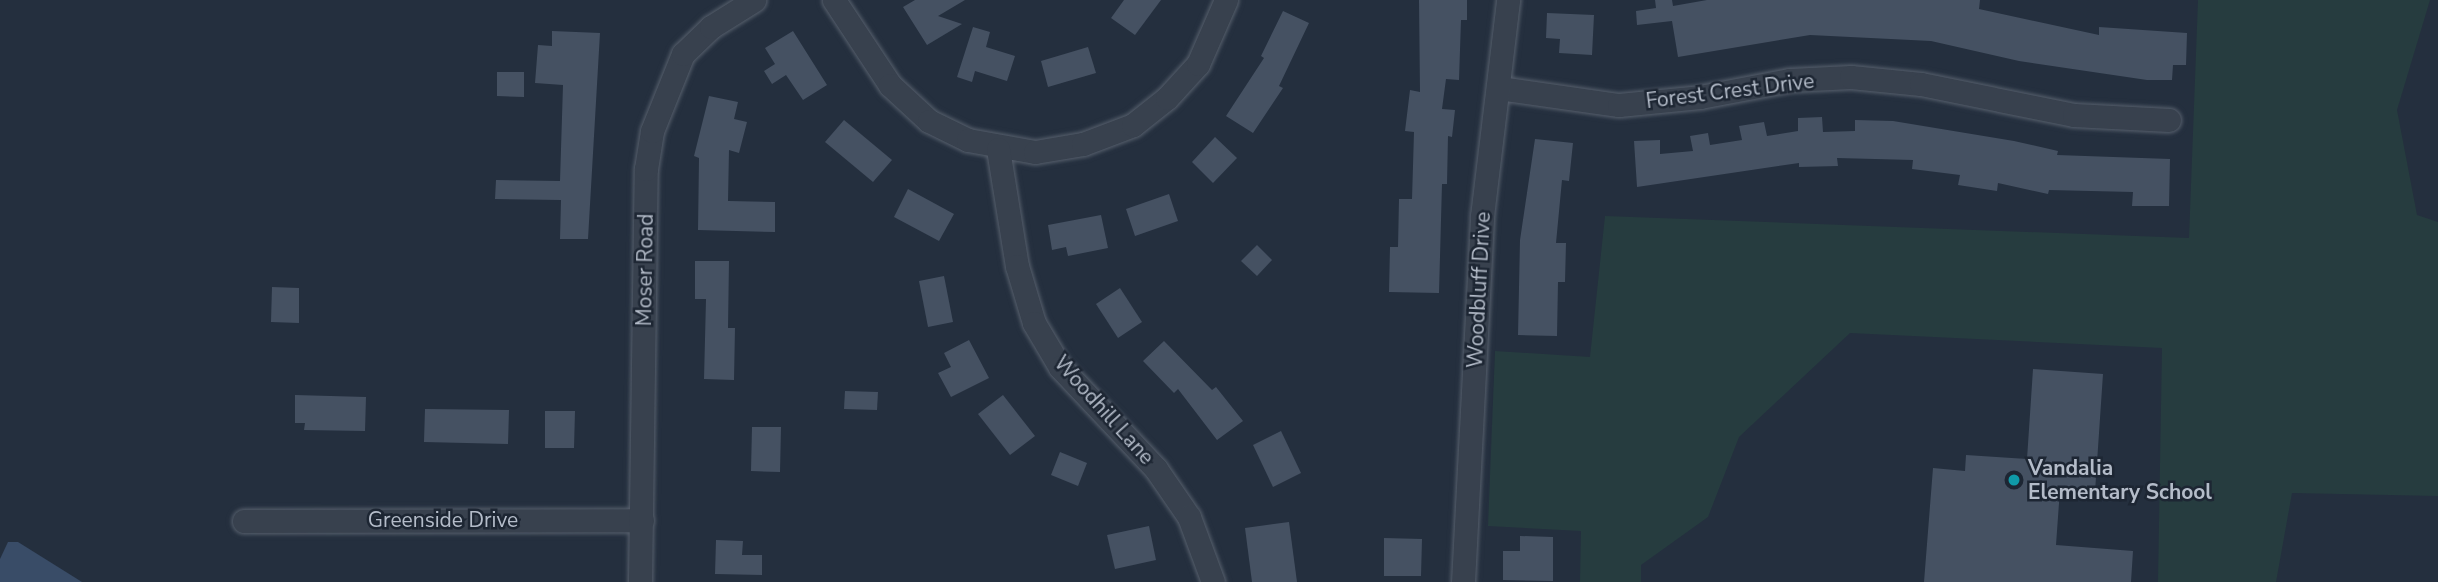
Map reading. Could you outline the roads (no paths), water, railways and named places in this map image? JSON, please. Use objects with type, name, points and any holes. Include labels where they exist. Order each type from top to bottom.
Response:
[{"type":"street","name":"Moser Road","points":[[640,582],[646,169],[652,131],[683,54],[711,27],[754,0]]},
{"type":"street","points":[[834,0],[890,86],[929,121],[968,140],[998,149],[1035,152],[1083,144],[1133,125],[1167,98],[1198,64],[1226,0]]},
{"type":"street","name":"Woodbluff Drive","points":[[1463,582],[1482,216],[1508,0]]},
{"type":"street","name":"Forest Crest Drive","points":[[1499,88],[1619,105],[1700,97],[1790,80],[1851,77],[1921,84],[2074,115],[2169,120]]},
{"type":"street","name":"Woodhill Lane","points":[[998,149],[1017,266],[1034,323],[1060,368],[1156,469],[1189,517],[1213,582]]},
{"type":"street","name":"Greenside Drive","points":[[244,521],[642,520]]},
{"type":"water","points":[[8,542],[18,542],[82,582],[0,582],[0,559]]},
{"type":"place","name":"Vandalia Elementary School","points":[[2014,480]]}]
